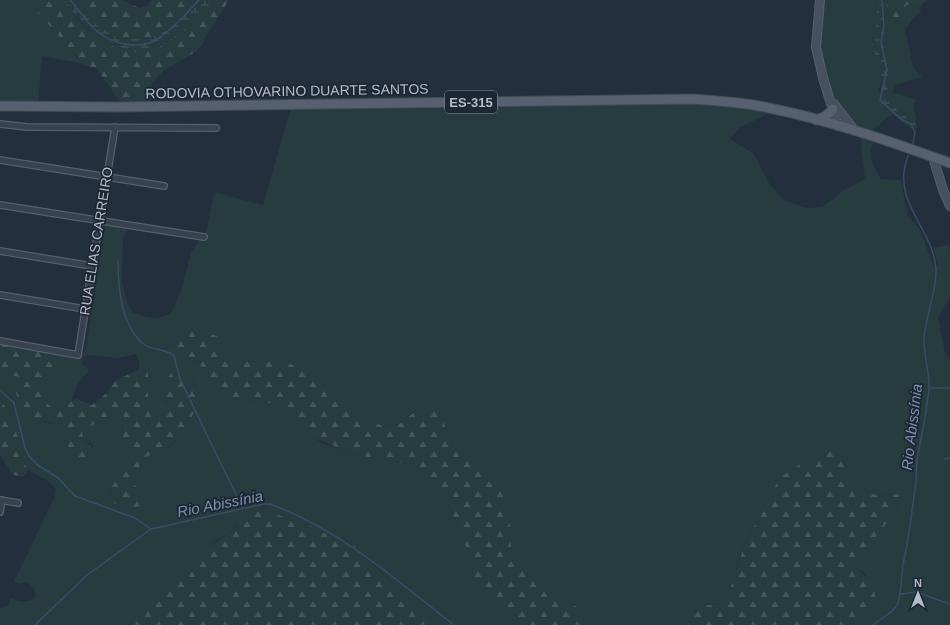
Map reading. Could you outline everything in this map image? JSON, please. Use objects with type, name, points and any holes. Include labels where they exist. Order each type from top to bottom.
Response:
[{"type":"main road","name":"RODOVIA OTHOVARINO DUARTE SANTOS","points":[[0,106],[118,108],[693,99],[733,102],[769,108],[838,126],[950,163]]},
{"type":"main road","points":[[816,120],[826,116],[833,108]]},
{"type":"street","points":[[820,0],[816,47],[823,78],[838,126]]},
{"type":"street","points":[[830,98],[856,132]]},
{"type":"street","points":[[0,124],[27,127],[216,128]]},
{"type":"street","name":"RUA ELIAS CARREIRO","points":[[0,341],[78,355],[115,127]]},
{"type":"street","points":[[933,157],[938,176],[950,206]]},
{"type":"street","points":[[0,160],[164,186]]},
{"type":"street","points":[[0,205],[204,238]]},
{"type":"street","points":[[0,251],[92,266]]},
{"type":"street","points":[[0,295],[85,309]]},
{"type":"street","points":[[0,512],[1,500],[18,503]]},
{"type":"green space","points":[[0,0],[27,0],[83,64],[42,56],[38,101],[27,104],[0,102]]},
{"type":"green space","points":[[27,0],[63,0],[81,23],[94,34],[119,47],[132,51],[145,52],[164,44],[183,31],[213,0],[229,0],[197,51],[164,70],[152,83],[150,102],[121,103],[97,69],[83,64]]},
{"type":"green space","points":[[63,0],[76,0],[91,20],[111,34],[134,39],[147,38],[159,34],[176,23],[202,0],[213,0],[192,24],[174,39],[155,49],[145,52],[133,52],[121,50],[109,45],[98,37],[78,19]]},
{"type":"green space","points":[[76,0],[123,0],[139,8],[147,6],[152,0],[202,0],[165,31],[147,38],[134,39],[111,34],[91,20]]},
{"type":"green space","points":[[823,0],[877,0],[875,54],[882,79],[879,90],[884,108],[893,115],[876,127],[870,129],[858,126],[848,118],[833,94],[827,79],[820,51],[819,30]]},
{"type":"green space","points":[[877,0],[882,0],[884,49],[889,78],[887,97],[897,110],[916,124],[917,128],[910,128],[884,108],[879,101],[882,79],[875,54]]},
{"type":"green space","points":[[882,0],[886,0],[887,7],[896,21],[901,22],[908,18],[905,9],[906,5],[915,4],[922,11],[916,15],[905,29],[913,67],[922,77],[895,85],[893,92],[916,100],[913,107],[916,115],[916,124],[897,110],[887,97],[887,65],[884,49]]},
{"type":"green space","points":[[886,0],[929,0],[922,4],[920,8],[915,4],[906,5],[906,22],[901,22],[894,19],[889,12]]},
{"type":"green space","points":[[705,102],[773,111],[739,128],[730,139],[754,154],[770,185],[784,200],[803,207],[822,207],[846,189],[865,179],[860,137],[874,141],[871,152],[873,165],[881,179],[901,180],[908,217],[919,227],[934,267],[938,266],[933,248],[948,245],[950,250],[950,297],[938,317],[945,353],[950,359],[950,625],[859,625],[870,609],[866,575],[855,567],[858,558],[888,519],[898,510],[894,493],[875,495],[865,489],[855,486],[847,475],[844,460],[831,451],[804,462],[780,479],[743,548],[733,584],[724,603],[707,604],[696,610],[687,625],[589,625],[578,608],[514,563],[510,549],[510,528],[505,500],[454,445],[447,432],[440,413],[415,410],[396,426],[381,425],[368,420],[357,409],[334,395],[312,373],[256,361],[245,362],[232,359],[222,350],[221,343],[195,328],[179,328],[173,335],[183,357],[201,365],[227,399],[260,401],[284,406],[291,411],[299,429],[321,442],[356,455],[400,462],[424,470],[430,475],[443,495],[463,536],[476,581],[506,609],[530,625],[439,625],[388,580],[353,544],[340,536],[324,533],[302,521],[288,520],[282,516],[236,524],[231,532],[214,542],[192,571],[141,609],[130,625],[0,625],[0,609],[9,605],[10,598],[23,602],[35,598],[35,591],[33,587],[27,582],[20,584],[14,582],[55,496],[56,489],[49,482],[31,472],[27,468],[20,450],[12,417],[0,400],[0,372],[19,377],[28,382],[20,383],[15,392],[29,421],[32,424],[45,422],[54,425],[59,430],[71,452],[78,457],[88,460],[93,446],[84,439],[82,433],[87,428],[117,412],[124,416],[122,429],[123,436],[124,442],[132,456],[132,469],[116,478],[108,494],[134,483],[143,459],[147,456],[163,453],[185,433],[187,422],[197,402],[199,389],[192,381],[185,377],[163,398],[162,408],[157,415],[151,412],[148,404],[148,370],[139,369],[139,360],[136,354],[119,358],[86,355],[83,358],[82,363],[89,370],[77,385],[71,401],[62,411],[50,406],[43,397],[40,389],[53,376],[53,353],[80,359],[86,349],[105,224],[129,228],[123,238],[122,283],[132,312],[152,318],[166,316],[171,313],[182,288],[191,253],[207,229],[214,192],[263,205],[291,108]]},
{"type":"green space","points":[[178,328],[195,328],[219,337],[222,350],[232,359],[245,362],[283,361],[312,373],[334,395],[358,409],[368,420],[381,425],[396,426],[416,410],[421,408],[433,409],[441,413],[452,442],[461,453],[496,485],[505,500],[509,515],[511,547],[514,563],[578,608],[589,625],[530,625],[484,594],[476,581],[463,536],[443,495],[430,475],[424,470],[400,462],[356,455],[305,434],[299,429],[291,411],[284,406],[260,401],[227,399],[208,388],[206,376],[199,365],[183,357],[176,360],[169,351],[173,335]]},
{"type":"green space","points":[[0,343],[53,353],[53,376],[43,388],[40,389],[48,404],[57,410],[62,411],[71,401],[76,399],[92,405],[107,393],[115,381],[139,369],[148,370],[148,404],[151,411],[157,415],[162,405],[166,383],[171,373],[177,371],[199,389],[198,403],[182,438],[176,440],[163,453],[147,456],[143,459],[140,466],[139,478],[134,483],[142,498],[141,505],[137,507],[123,506],[114,503],[107,498],[116,478],[132,469],[132,456],[124,442],[123,436],[122,429],[124,416],[117,412],[87,428],[82,433],[84,439],[96,452],[94,458],[85,460],[78,458],[73,454],[56,426],[48,421],[32,424],[26,417],[16,394],[14,385],[28,381],[0,372]]},
{"type":"green space","points":[[0,400],[12,417],[15,426],[21,451],[28,470],[23,477],[14,475],[0,455]]},
{"type":"green space","points":[[831,451],[839,453],[853,484],[873,494],[902,495],[904,501],[858,559],[855,567],[870,582],[874,588],[875,594],[871,608],[859,625],[687,625],[692,615],[700,606],[724,603],[727,599],[744,546],[779,479],[804,462]]},
{"type":"green space","points":[[262,511],[282,516],[288,520],[302,521],[324,533],[340,536],[353,544],[388,580],[439,625],[130,625],[151,598],[192,571],[207,548],[231,532],[248,513]]},
{"type":"waterway","points":[[70,0],[98,32],[111,40],[134,45],[149,43],[161,37],[179,22],[199,0]]},
{"type":"waterway","name":"Rio Abissínia","points":[[882,0],[884,27],[881,42],[887,70],[880,100],[901,119],[911,124],[915,132],[913,144]]},
{"type":"waterway","name":"Rio Abissínia","points":[[873,625],[894,609],[898,603],[916,486],[917,460],[926,413],[929,385],[924,349],[924,337],[935,286],[936,269],[928,240],[908,201],[904,187],[904,172],[908,156]]},
{"type":"waterway","points":[[118,261],[122,307],[131,328],[145,345],[171,353],[174,356],[180,379],[242,507]]},
{"type":"waterway","points":[[929,388],[950,388]]},
{"type":"waterway","points":[[0,390],[14,403],[25,448],[29,456],[39,466],[58,478],[75,496],[135,518],[151,529]]},
{"type":"waterway","points":[[944,459],[950,458]]},
{"type":"waterway","name":"Rio Abissínia","points":[[35,625],[87,575],[151,529],[264,504],[270,504],[296,515],[344,542],[367,557],[454,625]]},
{"type":"waterway","points":[[900,594],[916,592],[950,604]]}]
